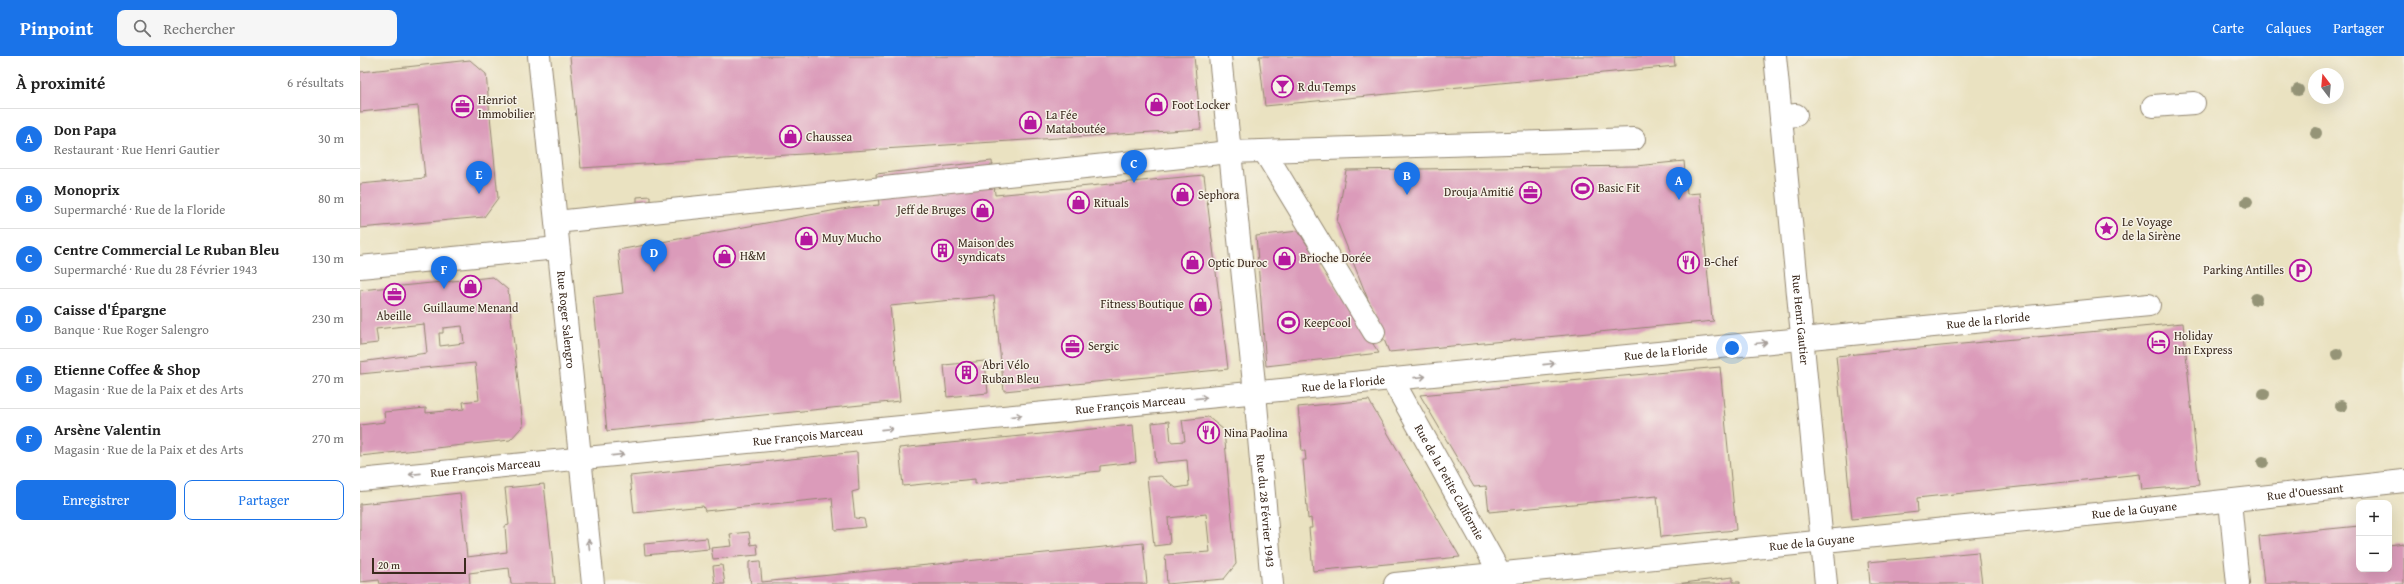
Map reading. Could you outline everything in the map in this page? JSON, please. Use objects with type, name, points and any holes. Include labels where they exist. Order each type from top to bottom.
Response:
[{"type":"street","name":"Rue Roger Salengro","points":[[539,56],[593,584]]},
{"type":"street","name":"Rue du 28 Février 1943","points":[[1220,56],[1255,393],[1272,584]]},
{"type":"street","name":"Rue Henri Gautier","points":[[1775,56],[1789,116],[1803,339],[1826,584]]},
{"type":"street","points":[[2153,106],[2194,103]]},
{"type":"street","points":[[556,222],[1230,152],[1634,139]]},
{"type":"street","points":[[1264,151],[1374,332]]},
{"type":"street","points":[[360,267],[558,248]]},
{"type":"street","name":"Rue de la Floride","points":[[1255,393],[2149,305]]},
{"type":"street","name":"Rue de la Petite Californie","points":[[1392,379],[1503,579]]},
{"type":"street","name":"Rue François Marceau","points":[[360,480],[1255,393]]},
{"type":"street","name":"Rue d'Ouessant","points":[[2230,501],[2404,481]]},
{"type":"street","points":[[2230,501],[2238,584]]},
{"type":"street","name":"Rue de la Guyane","points":[[1395,584],[1503,579],[1822,542],[2230,501]]},
{"type":"building","points":[[570,56],[1194,56],[1201,129],[581,168]]},
{"type":"building","points":[[1259,56],[1674,56],[1675,66],[1265,106]]},
{"type":"building","points":[[470,60],[486,74],[498,198],[484,217],[360,228],[360,184],[425,178],[418,106],[360,112],[360,72]]},
{"type":"building","points":[[992,161],[995,195],[1204,175],[1228,369],[1004,391],[994,296],[890,306],[900,401],[607,431],[593,297],[623,293],[618,250],[848,208],[879,205],[876,174]]},
{"type":"building","points":[[1684,161],[1687,194],[1700,193],[1712,319],[1714,321],[1389,352],[1337,222],[1346,170],[1636,166]]},
{"type":"building","points":[[650,196],[650,203],[637,204],[637,197]]},
{"type":"building","points":[[1298,231],[1379,353],[1266,366],[1256,236]]},
{"type":"building","points":[[493,277],[508,290],[523,426],[510,440],[360,456],[360,425],[385,422],[384,412],[426,408],[426,413],[464,409],[463,402],[479,400],[475,363],[360,374],[360,362],[427,353],[424,324],[376,329],[378,343],[360,345],[360,290]],"holes":[[[462,326],[464,343],[440,346],[439,333],[443,333],[443,328]]]},
{"type":"building","points":[[2183,323],[2199,485],[2142,490],[2140,474],[1917,498],[1918,512],[1852,519],[1836,356]]},
{"type":"building","name":"Abri Vélo Ruban Bleu","points":[[985,361],[988,393],[947,397],[944,365]]},
{"type":"building","points":[[1720,367],[1736,530],[1661,537],[1657,496],[1489,512],[1486,486],[1474,487],[1420,395]]},
{"type":"building","points":[[1369,400],[1460,557],[1313,571],[1309,528],[1312,528],[1311,518],[1308,519],[1303,460],[1306,460],[1305,451],[1302,451],[1298,407]]},
{"type":"building","points":[[1208,417],[1224,430],[1236,564],[1224,579],[1167,584],[1165,555],[1210,552],[1206,514],[1168,518],[1170,544],[1154,546],[1147,477],[1161,476],[1176,488],[1189,486],[1187,460],[1156,463],[1152,423],[1169,421],[1171,442],[1185,441],[1182,420]]},
{"type":"building","points":[[1133,425],[1136,462],[1100,466],[1100,471],[975,484],[975,479],[903,486],[899,448]]},
{"type":"building","points":[[857,452],[859,490],[852,492],[855,518],[864,519],[866,527],[835,530],[832,498],[705,511],[703,506],[634,513],[630,476]]},
{"type":"building","points":[[544,484],[555,584],[511,584],[509,568],[469,573],[470,584],[380,584],[379,580],[360,582],[360,504],[460,493],[467,557],[507,552],[505,526],[509,525],[505,488]]},
{"type":"building","points":[[2356,526],[2356,572],[2392,572],[2392,545],[2404,543],[2404,584],[2264,584],[2259,536]]},
{"type":"building","points":[[749,532],[751,545],[757,544],[758,555],[713,559],[711,548],[732,546],[730,534]]},
{"type":"building","points":[[707,538],[709,549],[645,555],[644,544]]},
{"type":"building","points":[[1143,543],[1147,584],[751,584],[749,571],[749,562],[760,561],[762,582]]},
{"type":"building","points":[[1978,552],[1982,584],[1870,584],[1868,562]]},
{"type":"building","points":[[722,565],[725,584],[715,584],[713,566]]},
{"type":"building","points":[[1733,577],[1733,582],[1740,582],[1740,584],[1675,584]]},
{"type":"place","name":"R du Temps","points":[[1282,87]]},
{"type":"place","name":"Foot Locker","points":[[1156,105]]},
{"type":"place","name":"Henriot Immobilier","points":[[462,107]]},
{"type":"place","name":"La Fée Mataboutée","points":[[1030,122]]},
{"type":"place","name":"Chaussea","points":[[791,137]]},
{"type":"place","name":"Centre Commercial Le Ruban Bleu","points":[[1134,183]]},
{"type":"place","name":"Basic Fit","points":[[1583,188]]},
{"type":"place","name":"Drouja Amitié","points":[[1530,192]]},
{"type":"place","name":"Etienne Coffee & Shop","points":[[479,194]]},
{"type":"place","name":"Sephora","points":[[1182,195]]},
{"type":"place","name":"Monoprix","points":[[1407,195]]},
{"type":"place","name":"Don Papa","points":[[1679,200]]},
{"type":"place","name":"Rituals","points":[[1078,203]]},
{"type":"place","name":"Jeff de Bruges","points":[[982,210]]},
{"type":"place","name":"Le Voyage de la Sirène","points":[[2107,229]]},
{"type":"place","name":"Muy Mucho","points":[[806,238]]},
{"type":"place","name":"Maison des syndicats","points":[[943,250]]},
{"type":"place","name":"H&M","points":[[725,256]]},
{"type":"place","name":"Brioche Dorée","points":[[1285,258]]},
{"type":"place","name":"B-Chef","points":[[1689,262]]},
{"type":"place","name":"Optic Duroc","points":[[1192,263]]},
{"type":"place","name":"Parking Antilles","points":[[2300,270]]},
{"type":"place","name":"Caisse d'Épargne","points":[[654,272]]},
{"type":"place","name":"Guillaume Menand","points":[[471,287]]},
{"type":"place","name":"Arsène Valentin","points":[[444,289]]},
{"type":"place","name":"Abeille","points":[[394,295]]},
{"type":"place","name":"Fitness Boutique","points":[[1200,304]]},
{"type":"place","name":"KeepCool","points":[[1289,323]]},
{"type":"place","name":"Holiday Inn Express","points":[[2158,343]]},
{"type":"place","name":"Sergic","points":[[1073,346]]},
{"type":"place","name":"Abri Vélo Ruban Bleu","points":[[966,372]]},
{"type":"place","name":"Nina Paolina","points":[[1208,433]]}]
